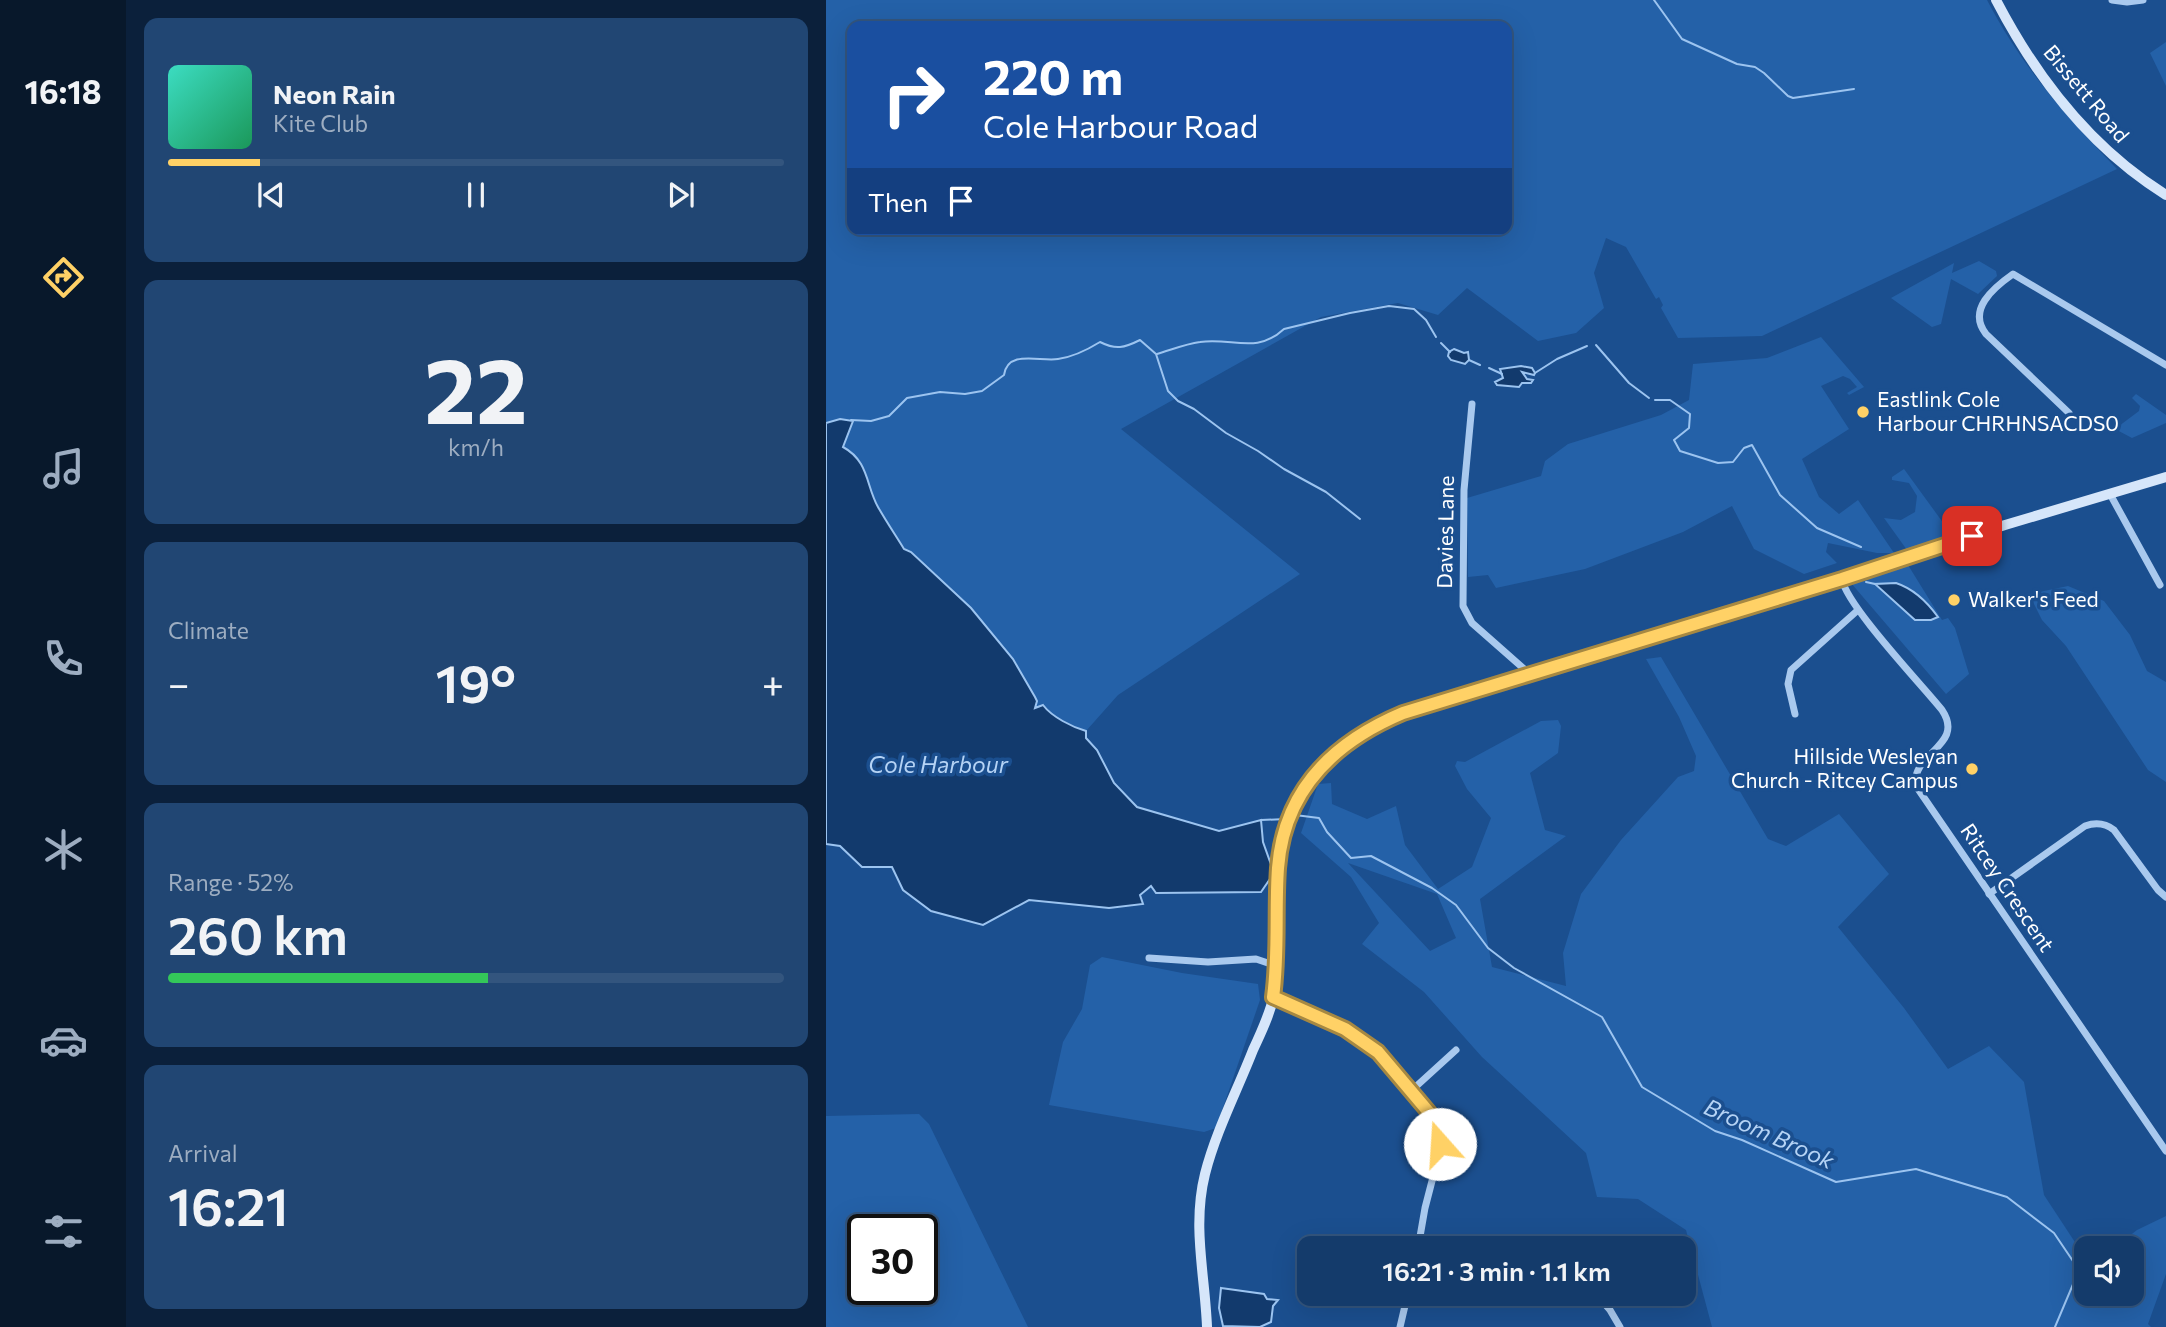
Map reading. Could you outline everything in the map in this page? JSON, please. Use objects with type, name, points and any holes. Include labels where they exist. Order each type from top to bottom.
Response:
[{"type":"main road","name":"Bissett Road","points":[[1996,0],[2024,51],[2085,128],[2126,168],[2166,195]]},
{"type":"main road","points":[[1207,1327],[1200,1262],[1200,1198],[1216,1140],[1273,997],[1277,966],[1278,878],[1282,841],[1296,804],[1321,767],[1354,737],[1391,718],[2166,477]]},
{"type":"street","points":[[2112,0],[2143,0]]},
{"type":"street","points":[[2069,412],[1988,336],[1980,325],[1978,316],[1981,305],[2013,274],[2166,365]]},
{"type":"street","name":"Davies Lane","points":[[1472,404],[1464,490],[1463,606],[1472,623],[1531,675]]},
{"type":"street","points":[[2110,495],[2160,585]]},
{"type":"street","name":"Ritcey Crescent","points":[[1842,579],[1843,587],[1858,610],[1946,716],[1949,725],[1947,736],[1919,768],[1916,785],[2166,1151]]},
{"type":"street","points":[[1795,714],[1788,684],[1791,670],[1858,610]]},
{"type":"street","points":[[1989,894],[2085,826],[2097,823],[2114,830],[2166,897]]},
{"type":"street","points":[[1149,958],[1208,962],[1256,958],[1277,966]]},
{"type":"street","points":[[1273,997],[1355,1034],[1385,1059],[1434,1120],[1440,1144],[1420,1236]]},
{"type":"street","points":[[1411,1091],[1456,1050]]},
{"type":"street","points":[[1400,1327],[1405,1306]]},
{"type":"street","points":[[1606,1306],[1620,1327]]},
{"type":"shaded area","points":[[826,0],[1987,0],[2030,69],[2117,169],[1762,336],[1678,338],[1661,308],[1663,305],[1659,297],[1656,299],[1626,247],[1606,238],[1594,273],[1604,308],[1576,333],[1538,341],[1467,288],[1438,315],[1398,303],[1321,317],[1121,429],[1300,574],[1118,695],[1086,731],[1086,738],[1097,750],[1114,783],[1137,807],[1219,831],[1261,820],[1263,842],[1274,873],[1261,892],[1156,893],[1151,886],[1140,895],[1143,904],[1109,908],[1029,900],[983,925],[931,911],[903,890],[892,867],[862,867],[840,846],[826,844]]},
{"type":"shaded area","points":[[2166,42],[2166,86],[2150,53]]},
{"type":"shaded area","points":[[1979,261],[1996,271],[1997,276],[1978,294],[1951,279],[1941,324],[1932,327],[1891,298],[1954,263],[1952,273]]},
{"type":"shaded area","points":[[1821,337],[1864,387],[1849,395],[1847,393],[1857,387],[1843,376],[1821,386],[1849,429],[1802,459],[1819,497],[1839,514],[1858,500],[1894,553],[1877,553],[1828,543],[1826,552],[1837,563],[1804,574],[1754,549],[1732,506],[1683,532],[1585,569],[1496,588],[1488,575],[1468,577],[1467,498],[1541,476],[1545,461],[1568,444],[1661,415],[1689,400],[1693,364],[1767,358]]},
{"type":"shaded area","points":[[2136,394],[2166,415],[2166,423],[2132,438],[2115,429],[2139,411],[2140,406],[2132,398]]},
{"type":"shaded area","points":[[1904,469],[1952,535],[1907,550],[1884,518],[1901,520],[1915,512],[1917,496],[1909,483],[1892,480],[1892,477]]},
{"type":"shaded area","points":[[1908,565],[1942,620],[1948,618],[1955,628],[1969,674],[1946,694],[1851,583]]},
{"type":"shaded area","points":[[2068,586],[2104,601],[2130,635],[2147,671],[2166,682],[2166,782],[2148,770],[2066,646],[2042,620],[2029,594]]},
{"type":"shaded area","points":[[1661,657],[1768,839],[1786,846],[1839,814],[1889,874],[1838,927],[1904,1008],[1948,1069],[1989,1046],[2024,1082],[2044,1195],[2074,1241],[2074,1306],[2144,1306],[2144,1236],[2129,1236],[2166,1216],[2166,1274],[2148,1324],[2151,1327],[1712,1327],[1696,1267],[1696,1236],[1688,1236],[1686,1230],[1638,1199],[1597,1197],[1586,1153],[1482,1057],[1424,992],[1362,944],[1379,923],[1351,877],[1301,833],[1318,784],[1331,783],[1332,804],[1367,819],[1396,806],[1405,845],[1438,889],[1472,867],[1491,818],[1467,789],[1455,766],[1457,761],[1465,762],[1541,721],[1558,720],[1561,726],[1558,753],[1530,773],[1545,830],[1566,836],[1480,899],[1492,967],[1566,986],[1563,953],[1581,894],[1621,840],[1678,777],[1694,771],[1696,756],[1679,717],[1646,659]],"holes":[[[1348,863],[1437,894],[1456,938],[1430,951]]]},
{"type":"shaded area","points":[[1102,957],[1182,973],[1258,984],[1260,1000],[1216,1128],[1204,1132],[1049,1105],[1063,1042],[1082,1009],[1090,965]]},
{"type":"shaded area","points":[[919,1114],[929,1124],[1028,1327],[826,1327],[826,1116]]},
{"type":"water","points":[[1454,349],[1468,352],[1469,360],[1465,364],[1451,360],[1448,356]]},
{"type":"water","points":[[1521,366],[1532,368],[1535,373],[1522,372],[1527,379],[1533,380],[1531,383],[1522,383],[1519,387],[1497,385],[1495,382],[1503,378],[1500,369]]},
{"type":"water","name":"Cole Harbour","points":[[840,419],[853,421],[843,447],[858,459],[878,507],[904,549],[911,552],[971,608],[1013,659],[1037,701],[1035,708],[1043,705],[1063,721],[1086,731],[1086,738],[1097,750],[1114,783],[1137,807],[1219,831],[1261,820],[1263,842],[1274,873],[1261,892],[1156,893],[1151,886],[1140,895],[1143,904],[1109,908],[1029,900],[983,925],[931,911],[903,890],[892,867],[862,867],[840,846],[826,844],[826,423]]},
{"type":"water","points":[[1896,583],[1920,597],[1938,617],[1915,620],[1875,584]]},
{"type":"water","points":[[1221,1288],[1264,1294],[1267,1299],[1278,1300],[1273,1306],[1271,1322],[1260,1327],[1223,1326],[1219,1308]]},
{"type":"waterway","points":[[1654,0],[1682,39],[1737,64],[1755,67],[1788,96],[1793,98],[1854,89]]},
{"type":"waterway","points":[[1157,354],[1200,342],[1264,341],[1284,329],[1389,306],[1414,309],[1426,320],[1436,337]]},
{"type":"waterway","points":[[851,420],[871,421],[889,416],[907,398],[940,392],[965,394],[982,391],[1004,375],[1007,367],[1018,359],[1058,359],[1080,353],[1100,342],[1120,347],[1140,340],[1156,354],[1168,391],[1178,401],[1284,469],[1326,492],[1360,519]]},
{"type":"waterway","points":[[1441,343],[1450,352]]},
{"type":"waterway","points":[[1596,345],[1629,383],[1649,398]]},
{"type":"waterway","points":[[1535,373],[1557,359],[1587,346]]},
{"type":"waterway","points":[[1469,360],[1480,365]]},
{"type":"waterway","points":[[1489,368],[1502,374]]},
{"type":"waterway","points":[[1655,400],[1670,400],[1690,414],[1689,428],[1674,440],[1680,451],[1718,463],[1733,462],[1744,448],[1752,445],[1780,495],[1817,528],[1861,547]]},
{"type":"waterway","points":[[1866,582],[1875,584]]},
{"type":"waterway","name":"Broom Brook","points":[[1295,815],[1319,818],[1327,832],[1351,858],[1371,856],[1432,888],[1456,905],[1488,948],[1514,968],[1602,1017],[1642,1087],[1715,1131],[1742,1140],[1836,1182],[1916,1169],[2007,1197],[2054,1233],[2079,1270],[2055,1327]]},
{"type":"waterway","name":"Broom Brook","points":[[1261,820],[1286,819]]},
{"type":"place","name":"Eastlink Cole Harbour CHRHNSACDS0","points":[[1863,412]]},
{"type":"place","name":"Walker's Feed","points":[[1954,600]]},
{"type":"place","name":"Hillside Wesleyan Church - Ritcey Campus","points":[[1972,769]]},
{"type":"route","points":[[1440,1144],[1432,1116],[1378,1052],[1337,1024],[1273,997],[1277,966],[1280,850],[1291,814],[1321,767],[1354,737],[1403,713],[1842,579],[1972,536]]}]
